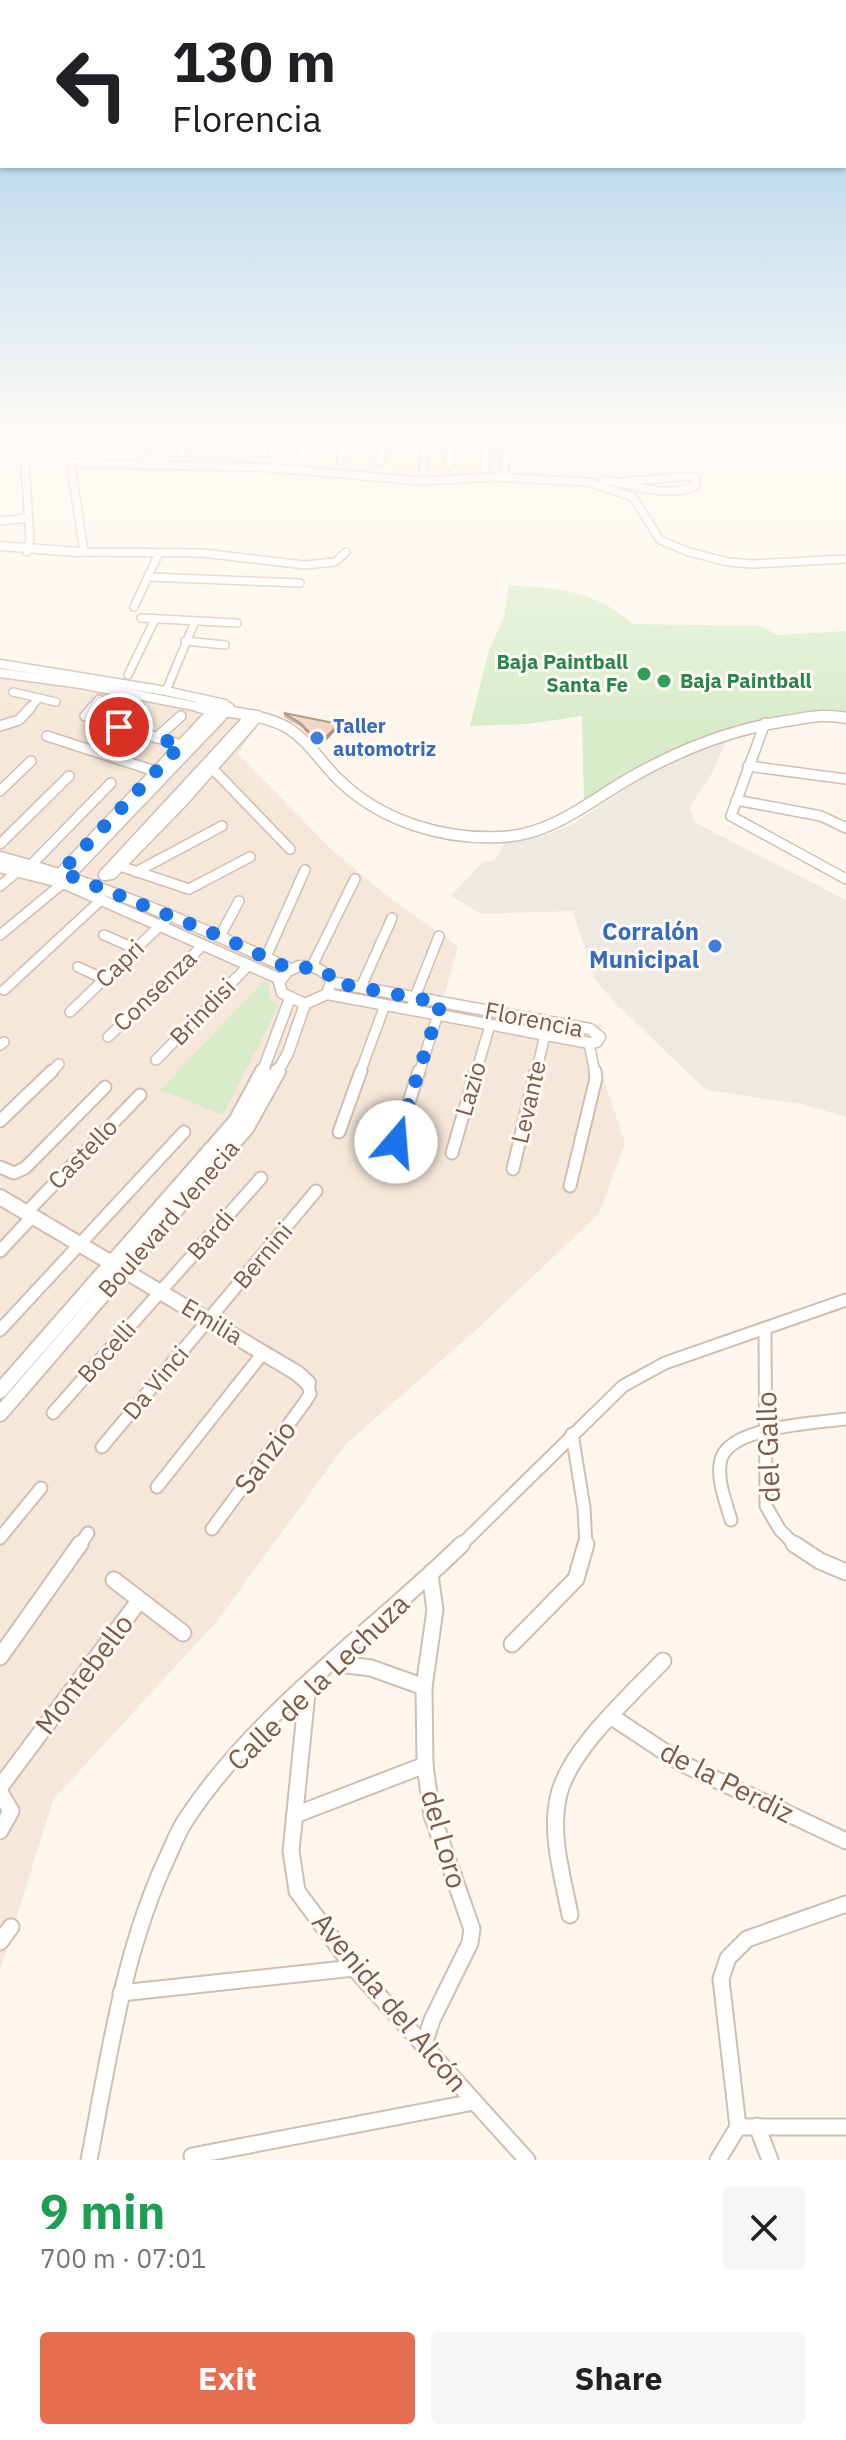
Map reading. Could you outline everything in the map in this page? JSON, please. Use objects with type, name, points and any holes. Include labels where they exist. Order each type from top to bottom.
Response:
[{"type":"street","points":[[28,529],[28,550]]},
{"type":"street","points":[[78,529],[81,552]]},
{"type":"street","points":[[652,529],[664,543],[728,562],[753,564],[846,559]]},
{"type":"street","points":[[0,548],[202,553],[305,565],[335,562],[346,552]]},
{"type":"street","points":[[134,607],[159,553]]},
{"type":"street","points":[[148,577],[300,583]]},
{"type":"street","points":[[141,618],[237,623]]},
{"type":"street","points":[[128,675],[155,619]]},
{"type":"street","points":[[166,691],[195,621]]},
{"type":"street","points":[[185,641],[225,645]]},
{"type":"street","points":[[0,664],[166,691],[255,716],[297,733],[347,788],[385,813],[433,829],[491,837],[519,836],[547,828],[684,748],[765,723],[844,717]]},
{"type":"street","points":[[0,673],[226,708]]},
{"type":"street","points":[[13,692],[56,702]]},
{"type":"street","points":[[0,726],[15,723],[39,698]]},
{"type":"street","points":[[99,699],[85,716],[186,747]]},
{"type":"street","points":[[119,727],[140,706]]},
{"type":"street","points":[[0,935],[61,879],[226,708]]},
{"type":"street","points":[[156,738],[181,716]]},
{"type":"street","points":[[250,857],[189,889],[117,865],[255,716]]},
{"type":"street","points":[[765,723],[736,800],[731,816],[733,820],[846,879]]},
{"type":"street","points":[[47,736],[161,773]]},
{"type":"street","points":[[0,791],[31,761]]},
{"type":"street","points":[[210,766],[290,849]]},
{"type":"street","points":[[748,766],[846,779]]},
{"type":"street","points":[[0,844],[69,776]]},
{"type":"street","points":[[33,863],[111,783]]},
{"type":"street","points":[[736,800],[846,819]]},
{"type":"street","points":[[821,816],[846,828]]},
{"type":"street","points":[[136,872],[222,826]]},
{"type":"street","points":[[0,857],[33,863],[102,899],[280,979]]},
{"type":"street","points":[[0,867],[61,879],[170,916],[290,969],[312,966],[323,970],[329,988],[305,1004],[289,1001],[279,991],[280,979],[290,969]]},
{"type":"street","points":[[266,957],[305,870]]},
{"type":"street","points":[[0,886],[18,871]]},
{"type":"street","points":[[312,966],[355,879]]},
{"type":"street","points":[[4,990],[102,899]]},
{"type":"street","points":[[220,936],[239,901]]},
{"type":"street","name":"Capri","points":[[70,1012],[170,916]]},
{"type":"street","points":[[361,987],[392,918]]},
{"type":"street","points":[[104,935],[136,949]]},
{"type":"street","points":[[410,1010],[439,936]]},
{"type":"street","name":"Consenza","points":[[108,1037],[203,945]]},
{"type":"street","name":"Brindisi","points":[[156,1060],[249,965]]},
{"type":"street","points":[[78,967],[104,979]]},
{"type":"street","name":"Florencia","points":[[329,988],[361,987],[415,997],[439,1009],[490,1025],[589,1043],[597,1042],[600,1037],[590,1029],[439,1009],[410,1010],[329,988]]},
{"type":"street","name":"Boulevard Venecia","points":[[0,1414],[253,1096],[272,1053],[289,1001]]},
{"type":"street","name":"Boulevard Venecia","points":[[0,1391],[247,1127],[266,1099],[288,1053],[305,1004]]},
{"type":"street","points":[[339,1132],[385,1005]]},
{"type":"street","points":[[396,1142],[439,1009]]},
{"type":"street","name":"Lazio","points":[[452,1153],[490,1025]]},
{"type":"street","name":"Levante","points":[[513,1169],[545,1035]]},
{"type":"street","points":[[570,1186],[596,1078],[589,1043]]},
{"type":"street","points":[[0,1121],[59,1064]]},
{"type":"street","points":[[0,1167],[14,1173],[25,1168],[105,1087]]},
{"type":"street","name":"Castello","points":[[0,1251],[29,1215],[140,1095]]},
{"type":"street","points":[[0,1330],[184,1132]]},
{"type":"street","name":"Bardi","points":[[162,1292],[261,1178]]},
{"type":"street","name":"Bernini","points":[[209,1320],[316,1191]]},
{"type":"street","name":"Emilia","points":[[0,1197],[209,1320],[308,1383]]},
{"type":"street","name":"Bocelli","points":[[53,1413],[162,1292]]},
{"type":"street","name":"Calle de la Lechuza","points":[[89,2160],[121,1993],[153,1888],[186,1819],[234,1759],[308,1683],[430,1575],[623,1386],[649,1370],[846,1300]]},
{"type":"street","name":"Da Vinci","points":[[102,1447],[209,1320]]},
{"type":"street","name":"del Gallo","points":[[765,1329],[766,1506],[778,1531],[816,1561],[846,1572]]},
{"type":"street","points":[[157,1487],[263,1353]]},
{"type":"street","name":"Sanzio","points":[[212,1529],[305,1402],[310,1394],[308,1383]]},
{"type":"street","points":[[731,1520],[721,1464],[725,1451],[737,1440],[765,1432],[846,1419]]},
{"type":"street","points":[[512,1644],[576,1579],[583,1567],[587,1543],[572,1434]]},
{"type":"street","points":[[0,1538],[41,1488]]},
{"type":"street","points":[[0,1657],[88,1533]]},
{"type":"street","name":"del Loro","points":[[424,2044],[432,2020],[470,1943],[472,1929],[432,1815],[425,1765],[424,1687],[435,1610],[430,1575]]},
{"type":"street","name":"Montebello","points":[[114,1580],[183,1633]]},
{"type":"street","name":"Montebello","points":[[0,1789],[139,1601]]},
{"type":"street","points":[[570,1915],[556,1836],[558,1795],[573,1765],[663,1661]]},
{"type":"street","points":[[331,1663],[371,1668],[424,1687]]},
{"type":"street","name":"Avenida del Alcón","points":[[308,1683],[291,1851],[297,1891],[354,1968],[527,2160]]},
{"type":"street","name":"de la Perdiz","points":[[612,1717],[683,1764],[846,1841]]},
{"type":"street","points":[[295,1815],[425,1765]]},
{"type":"street","points":[[0,1789],[9,1805],[4,1825]]},
{"type":"street","points":[[718,2160],[738,2127],[721,1979],[728,1958],[747,1939],[846,1904]]},
{"type":"street","points":[[0,1942],[11,1927]]},
{"type":"street","points":[[121,1993],[354,1968]]},
{"type":"street","points":[[192,2156],[474,2102]]},
{"type":"street","points":[[757,2126],[770,2160]]},
{"type":"street","points":[[738,2127],[846,2127]]},
{"type":"shaded area","points":[[0,677],[143,696],[259,721],[238,754],[331,849],[391,899],[458,946],[444,997],[603,1025],[590,1038],[625,1143],[599,1214],[476,1330],[346,1444],[217,1621],[53,1800],[0,1971]]},
{"type":"shaded area","name":"Corralón Municipal","points":[[726,742],[712,773],[689,808],[696,823],[846,900],[846,1117],[802,1104],[706,1090],[615,1003],[594,978],[573,911],[481,914],[451,896],[483,862],[494,861],[506,841],[546,835],[571,825],[659,766],[709,745]]},
{"type":"green space","name":"Baja Paintball","points":[[509,585],[560,590],[589,597],[633,624],[761,626],[776,635],[846,631],[846,712],[781,718],[716,733],[664,755],[584,802],[582,716],[527,724],[470,726],[489,650],[504,617]]},
{"type":"green space","points":[[263,982],[268,982],[270,998],[278,1007],[223,1115],[160,1090]]},
{"type":"building","points":[[284,713],[339,724],[320,743],[300,723]]},
{"type":"place","name":"Baja Paintball Santa Fe","points":[[644,674]]},
{"type":"place","name":"Baja Paintball","points":[[664,681]]},
{"type":"place","name":"Taller automotriz","points":[[317,738]]},
{"type":"place","name":"Corralón Municipal","points":[[715,946]]},
{"type":"route","points":[[119,727],[181,745],[61,872],[220,936],[290,969],[312,966],[329,975],[331,982],[441,1003],[396,1142]]}]
